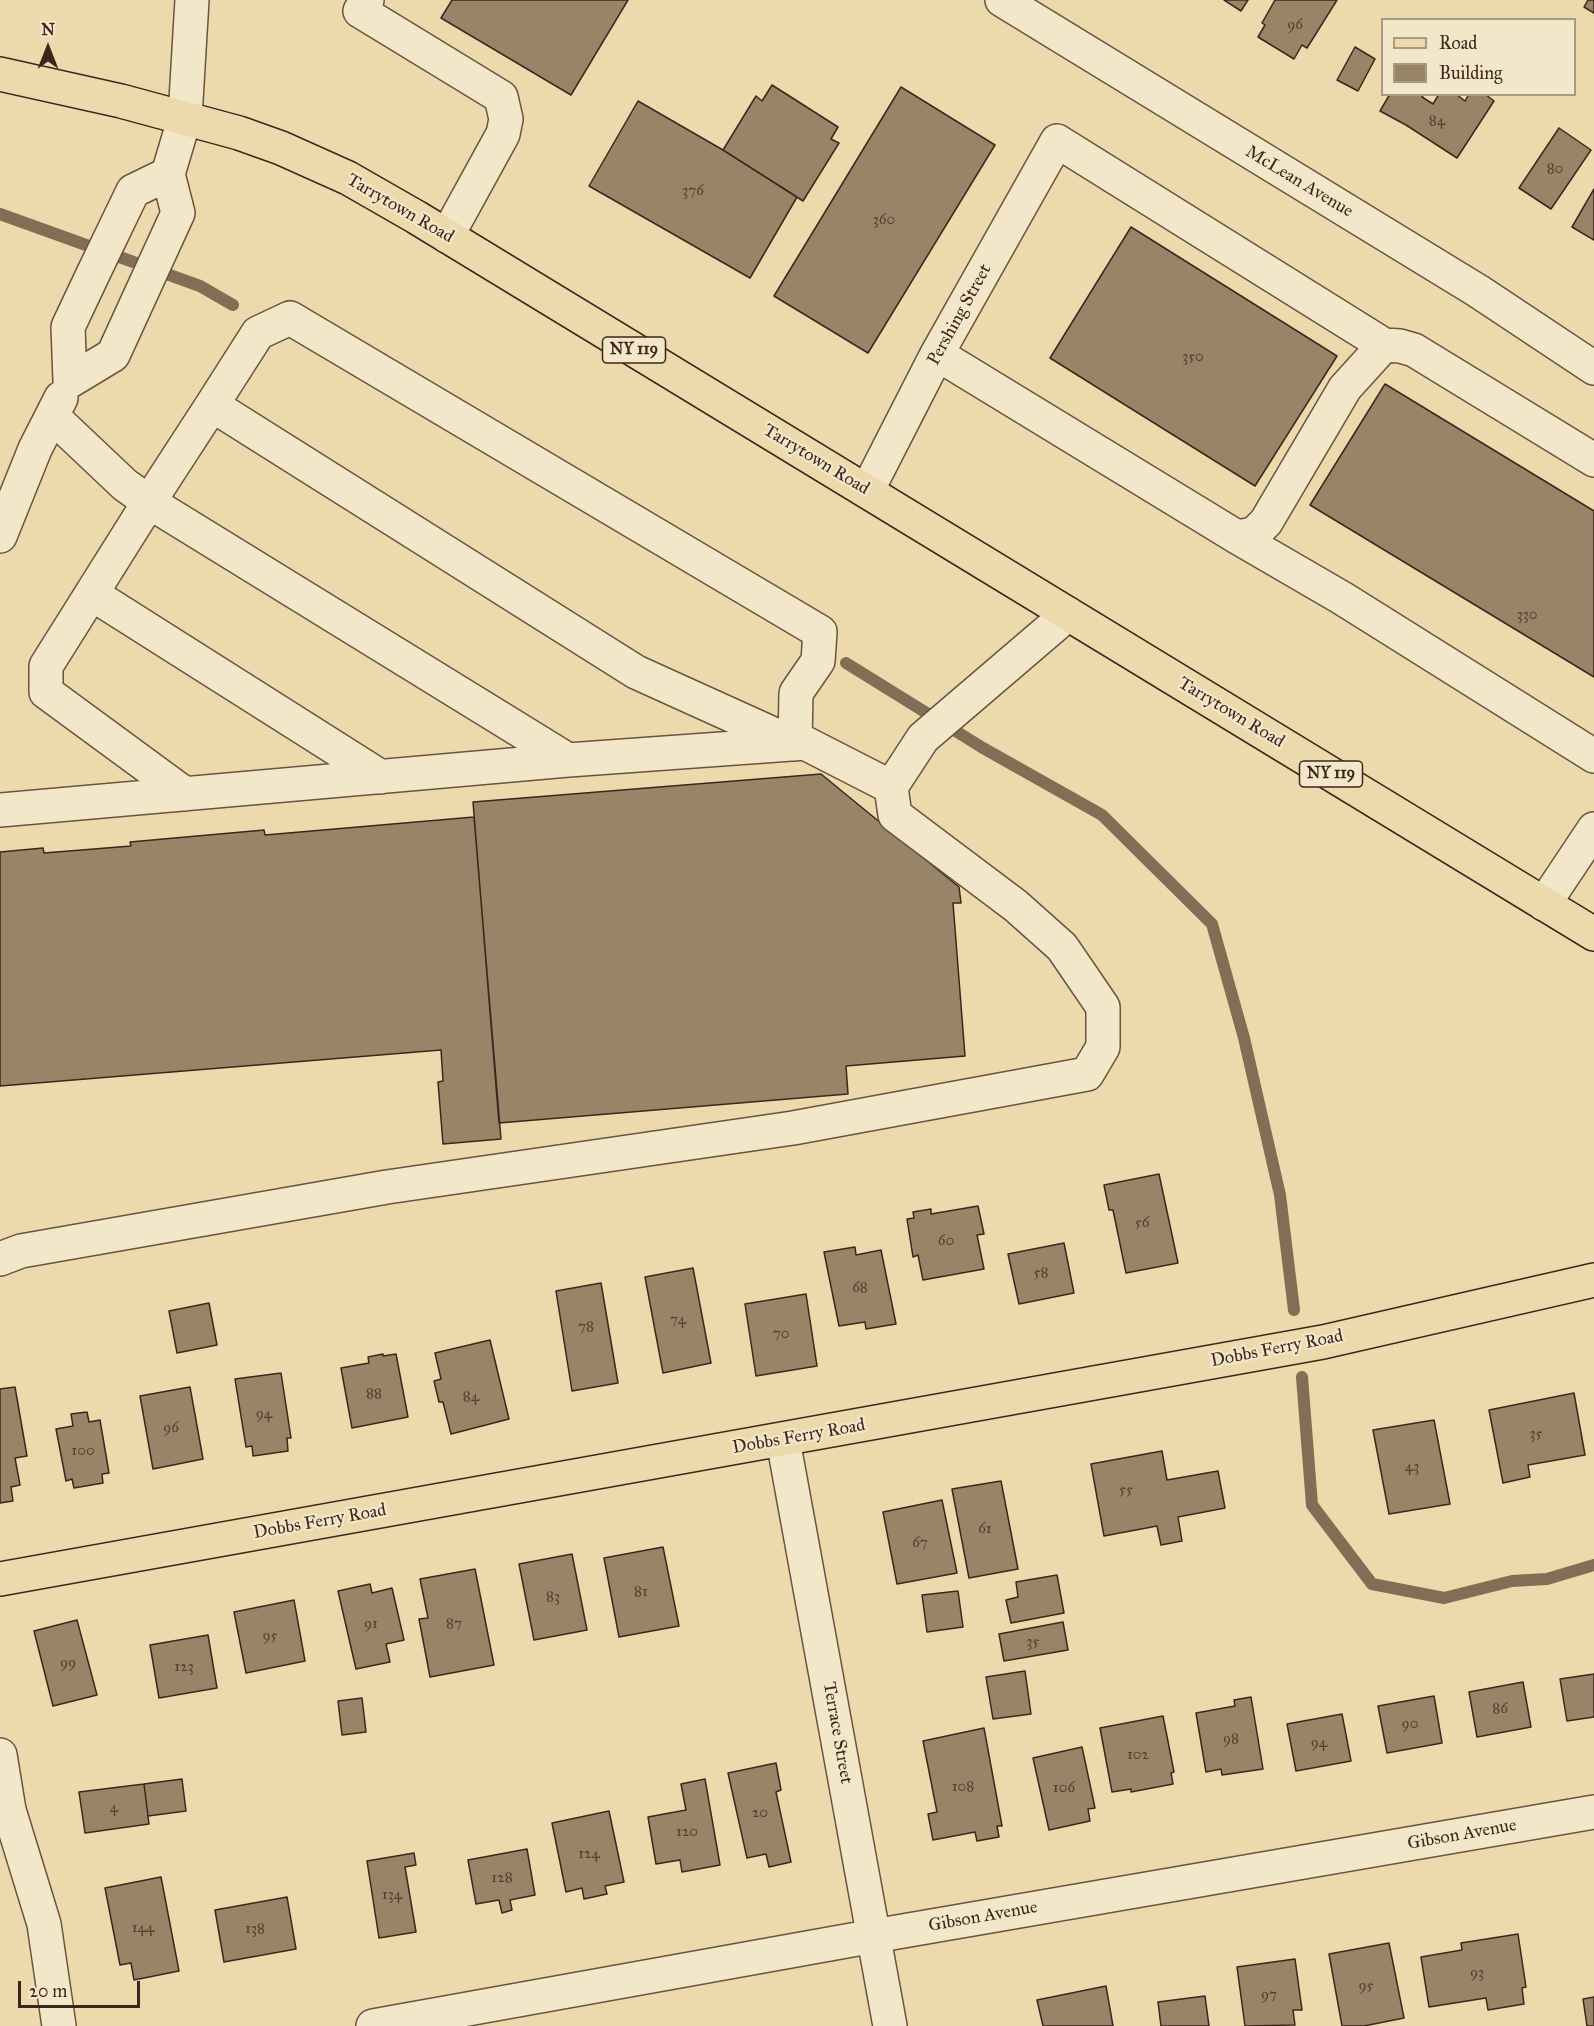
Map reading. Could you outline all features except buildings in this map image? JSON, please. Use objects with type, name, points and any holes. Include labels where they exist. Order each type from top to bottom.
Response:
[{"type":"main road","name":"Tarrytown Road","points":[[0,74],[87,92],[239,133],[312,160],[348,178],[1594,934]]},
{"type":"main road","name":"Dobbs Ferry Road","points":[[0,1579],[1323,1342],[1594,1280]]},
{"type":"street","points":[[70,381],[113,355],[178,213],[168,174],[185,117],[192,0]]},
{"type":"street","points":[[367,0],[360,10],[501,97],[506,119],[503,134],[447,236]]},
{"type":"street","name":"McLean Avenue","points":[[1002,0],[1478,291],[1594,368]]},
{"type":"street","name":"Pershing Street","points":[[867,491],[937,354],[1057,141],[1384,345]]},
{"type":"street","points":[[0,536],[35,449],[70,381],[68,327],[133,191],[168,174]]},
{"type":"street","points":[[184,794],[46,692],[46,666],[258,333],[290,318],[820,632],[818,661],[796,693],[795,744]]},
{"type":"street","points":[[1237,537],[1254,534],[1266,522],[1346,388],[1384,345],[1414,350],[1589,457]]},
{"type":"street","points":[[937,354],[1237,537],[1342,598],[1594,756]]},
{"type":"street","points":[[212,405],[636,672],[795,744]]},
{"type":"street","points":[[52,416],[125,484],[149,502],[568,760]]},
{"type":"street","points":[[0,466],[35,449]]},
{"type":"street","points":[[92,594],[381,777]]},
{"type":"street","points":[[0,1258],[21,1251],[387,1187],[793,1128],[1087,1074],[1103,1047],[1104,1007],[1062,947],[1016,906],[895,815],[891,787],[922,738],[1068,614]]},
{"type":"street","points":[[0,810],[568,760],[805,743],[891,787]]},
{"type":"street","points":[[1544,904],[1594,829]]},
{"type":"street","name":"Terrace Street","points":[[783,1440],[890,2026]]},
{"type":"street","points":[[0,1755],[9,1810],[44,1924],[59,2026]]},
{"type":"street","name":"Gibson Avenue","points":[[372,2026],[874,1936],[1594,1812]]},
{"type":"waterway","points":[[0,214],[200,286],[233,305]]},
{"type":"waterway","points":[[846,663],[983,748],[1102,815],[1212,924],[1244,1038],[1280,1195],[1294,1310]]},
{"type":"waterway","points":[[1302,1377],[1312,1505],[1372,1584],[1444,1598],[1512,1581],[1547,1579],[1594,1565]]}]
